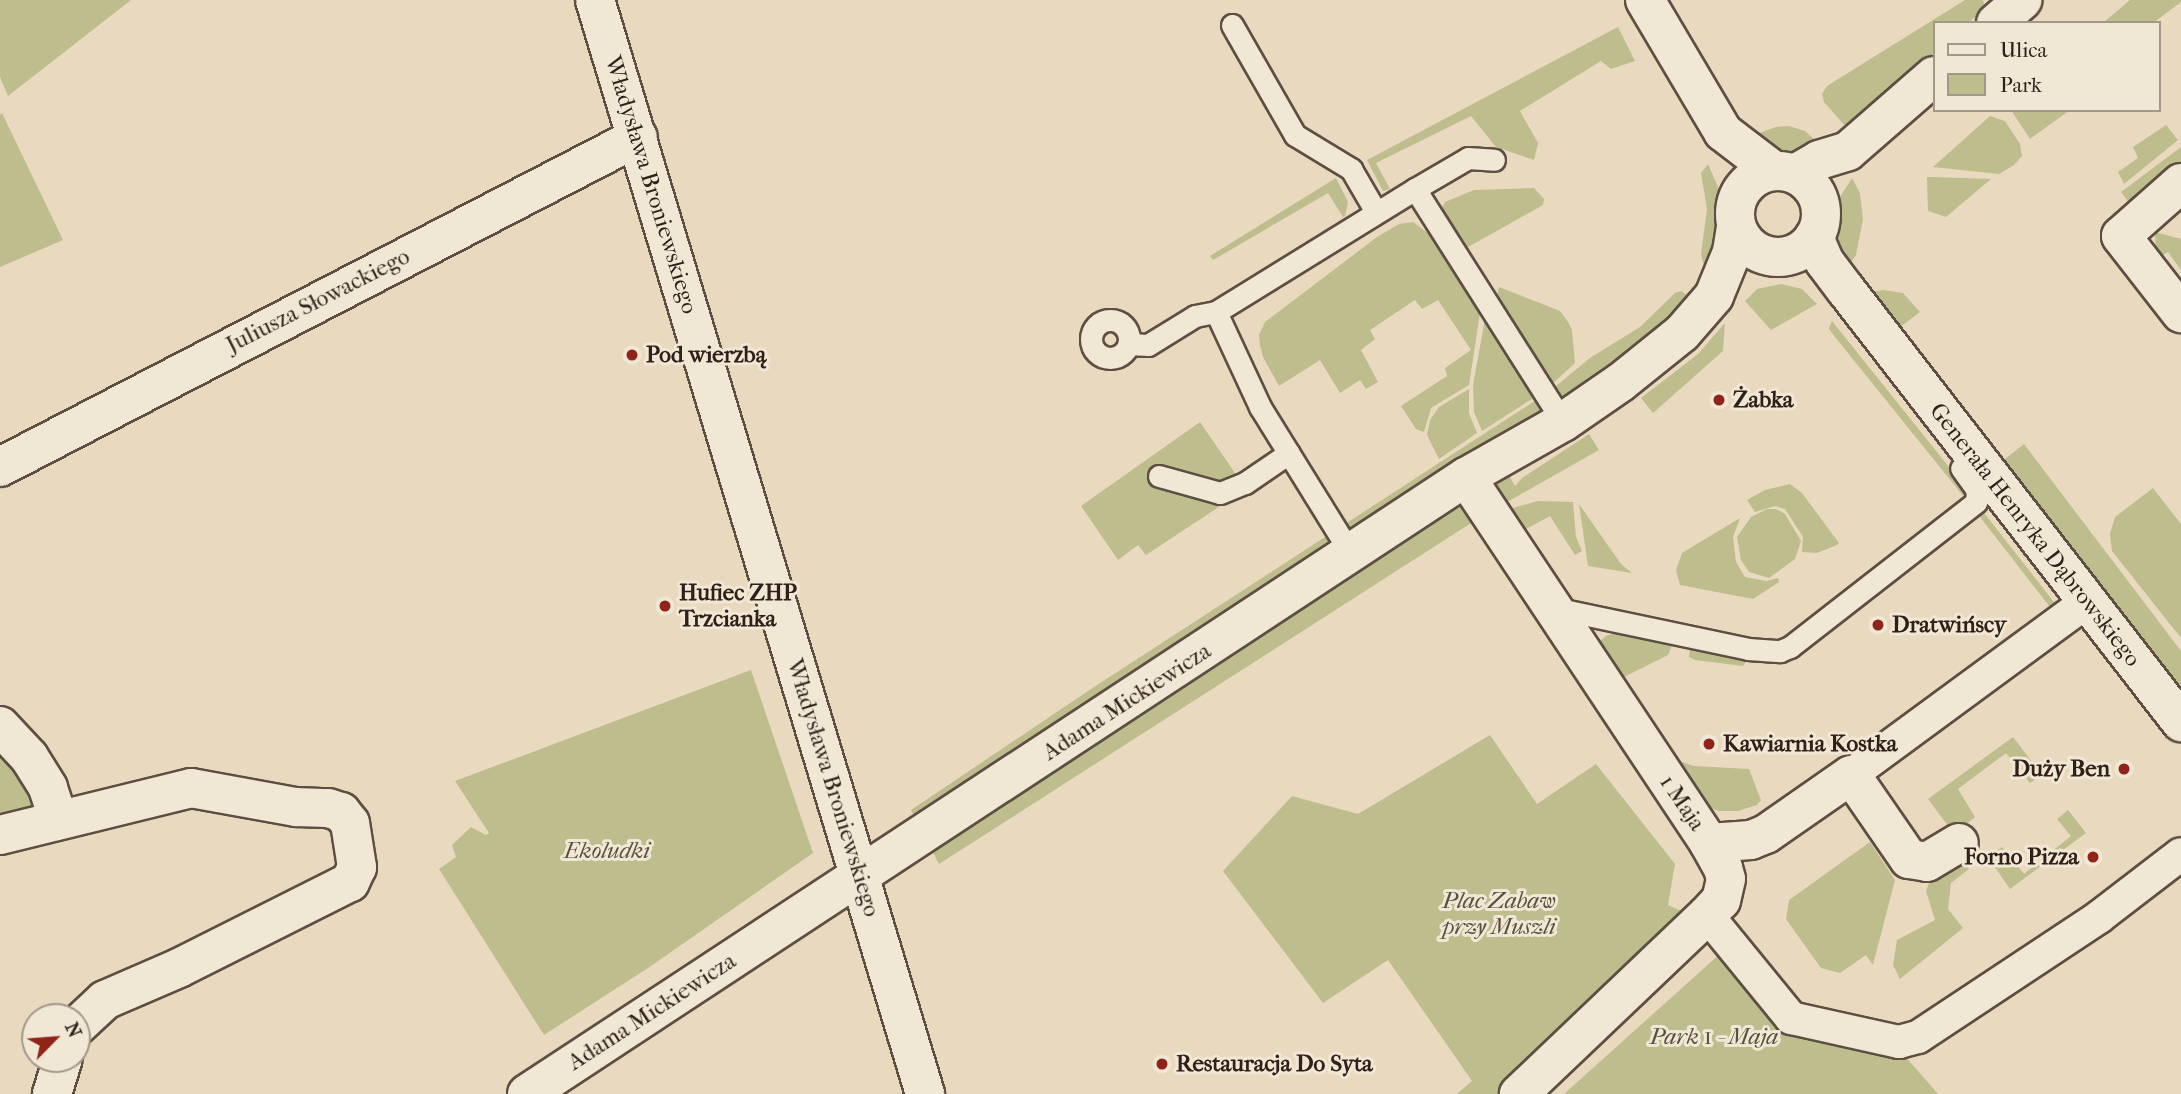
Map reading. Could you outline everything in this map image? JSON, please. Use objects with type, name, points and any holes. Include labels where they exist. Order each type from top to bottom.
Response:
[{"type":"street","name":"Władysława Broniewskiego","points":[[595,0],[925,1094]]},
{"type":"street","points":[[1645,0],[1723,132],[1785,173],[1808,183],[1817,221]]},
{"type":"street","points":[[1998,21],[2022,0]]},
{"type":"street","points":[[1736,213],[1752,179],[1785,173],[1848,151],[1932,78]]},
{"type":"street","points":[[1723,132],[1724,166],[1736,213],[1750,248],[1774,257],[1804,250],[1836,184],[1848,151]]},
{"type":"street","name":"Juliusza Słowackiego","points":[[0,467],[638,137]]},
{"type":"street","points":[[2181,183],[2120,236],[2181,313]]},
{"type":"street","name":"Adama Mickiewicza","points":[[1714,296],[1732,252],[1736,213]]},
{"type":"street","name":"Generała Henryka Dąbrowskiego","points":[[1817,221],[1824,261],[2181,722]]},
{"type":"street","name":"Adama Mickiewicza","points":[[527,1094],[1466,477],[1563,422],[1621,382],[1682,333],[1714,296],[1774,257]]},
{"type":"street","name":"1 Maja","points":[[1466,477],[1709,843],[1726,879],[1721,900],[1707,915],[1519,1094]]},
{"type":"street","points":[[1709,843],[1751,840],[1766,834],[2088,601]]},
{"type":"street","points":[[0,726],[29,757],[48,788],[58,818]]},
{"type":"street","points":[[1851,775],[1909,859],[1927,862],[1959,843]]},
{"type":"street","points":[[0,835],[58,818],[191,788],[296,807],[328,808],[341,812],[350,822],[357,867],[350,882],[179,968],[105,1000],[91,1013]]},
{"type":"street","points":[[1707,915],[1791,1018],[1899,1042],[1918,1037],[2088,925],[2181,854]]},
{"type":"street","points":[[52,1094],[59,1073]]},
{"type":"lane","points":[[1232,25],[1295,135],[1351,169],[1376,212]]},
{"type":"lane","points":[[1129,344],[1148,345],[1195,316],[1216,312],[1468,158],[1494,160]]},
{"type":"lane","points":[[1415,189],[1563,422]]},
{"type":"lane","points":[[1216,312],[1260,407],[1351,554]]},
{"type":"lane","name":"Generała Henryka Dąbrowskiego","points":[[1552,607],[1753,650],[1780,651],[1790,647],[1979,499],[1977,490],[1905,396],[1895,375],[1890,347]]},
{"type":"lane","points":[[1158,476],[1220,493],[1245,483],[1289,453]]},
{"type":"green space","points":[[0,0],[131,0],[8,96],[0,77]]},
{"type":"green space","points":[[1965,0],[1983,0],[1985,8],[1970,21],[1932,21],[1932,54],[1847,128],[1824,102],[1822,94],[1827,86]]},
{"type":"green space","points":[[2130,0],[2181,0],[2156,21],[2105,21]]},
{"type":"green space","points":[[1618,27],[1635,61],[1611,69],[1601,61],[1520,111],[1538,143],[1534,160],[1496,147],[1471,116],[1376,163],[1390,189],[1383,191],[1367,160]]},
{"type":"green space","points":[[2012,112],[2067,112],[2030,139]]},
{"type":"green space","points":[[2,113],[63,240],[0,267],[0,115]]},
{"type":"green space","points":[[1990,116],[2005,121],[2020,144],[2022,156],[2014,165],[1999,174],[1933,167]]},
{"type":"green space","points":[[2166,125],[2178,140],[2124,184],[2118,172],[2138,158],[2133,147]]},
{"type":"green space","points":[[1789,126],[1805,131],[1823,147],[1811,154],[1778,158],[1748,137],[1776,127]]},
{"type":"green space","points":[[2181,147],[2181,174],[2135,211],[2121,192]]},
{"type":"green space","points":[[1708,164],[1725,203],[1726,223],[1705,270],[1701,254],[1707,209],[1701,173]]},
{"type":"green space","points":[[1927,177],[1991,179],[1946,217],[1928,211]]},
{"type":"green space","points":[[1336,178],[1348,202],[1345,216],[1343,217],[1328,193],[1213,260],[1210,256]]},
{"type":"green space","points":[[1852,178],[1860,193],[1863,219],[1856,255],[1847,268],[1831,238],[1838,200]]},
{"type":"green space","points":[[1534,188],[1544,199],[1543,205],[1461,251],[1439,213],[1445,202],[1474,190]]},
{"type":"green space","points":[[1413,222],[1432,236],[1480,313],[1469,385],[1431,408],[1424,432],[1416,429],[1401,406],[1447,376],[1445,368],[1471,350],[1438,300],[1422,309],[1415,300],[1370,330],[1375,339],[1361,350],[1378,382],[1366,389],[1360,380],[1340,393],[1320,360],[1279,386],[1263,357],[1260,345],[1259,335],[1265,322],[1377,237],[1399,224]]},
{"type":"green space","points":[[2155,232],[2181,239],[2181,270],[2168,252],[2156,259]]},
{"type":"green space","points":[[1781,284],[1802,289],[1817,304],[1771,330],[1745,301],[1757,289]]},
{"type":"green space","points":[[1499,287],[1560,311],[1568,322],[1572,330],[1575,363],[1551,385],[1496,301]]},
{"type":"green space","points":[[1883,290],[1903,293],[1920,312],[1895,331],[1866,293]]},
{"type":"green space","points":[[1681,291],[1687,295],[1662,323],[1635,346],[1493,446],[1515,486],[1522,478],[1589,434],[1599,450],[1479,518],[939,864],[911,810],[1094,687],[1550,391],[1590,358],[1640,327],[1675,293]]},
{"type":"green space","points":[[1485,319],[1535,397],[1482,431],[1474,412],[1473,385]]},
{"type":"green space","points":[[1832,321],[1969,492],[1968,502],[1831,332],[1829,328]]},
{"type":"green space","points":[[1725,323],[1723,351],[1653,413],[1641,398],[1698,354]]},
{"type":"green space","points":[[1469,389],[1469,413],[1477,433],[1439,459],[1427,435],[1430,420],[1439,407]]},
{"type":"green space","points":[[1200,422],[1246,489],[1146,555],[1138,545],[1118,560],[1081,506]]},
{"type":"green space","points":[[2024,444],[2181,651],[2181,692],[2000,463]]},
{"type":"green space","points":[[1790,484],[1802,493],[1839,543],[1837,545],[1817,553],[1802,552],[1803,537],[1785,509],[1775,506],[1755,512],[1747,500],[1765,490]]},
{"type":"green space","points":[[2153,488],[2181,524],[2181,638],[2112,551],[2110,534],[2115,517]]},
{"type":"green space","points":[[1538,501],[1573,502],[1576,537],[1582,551],[1575,555],[1550,516],[1526,529],[1512,529],[1509,514],[1513,508]]},
{"type":"green space","points":[[1579,504],[1621,564],[1632,573],[1588,566]]},
{"type":"green space","points":[[1977,504],[2065,616],[2060,620],[1973,508]]},
{"type":"green space","points":[[1767,509],[1776,509],[1785,514],[1801,541],[1795,559],[1769,578],[1749,572],[1741,560],[1737,537],[1751,517]]},
{"type":"green space","points":[[1740,518],[1733,537],[1736,562],[1745,577],[1766,581],[1778,578],[1779,582],[1753,599],[1680,585],[1676,570],[1682,553]]},
{"type":"green space","points":[[1631,631],[1676,636],[1668,655],[1620,679],[1598,643],[1607,635]]},
{"type":"green space","points":[[1690,646],[1748,658],[1743,666],[1695,660],[1689,657]]},
{"type":"green space","name":"Ekoludki","points":[[751,670],[813,853],[648,968],[544,1035],[439,869],[456,857],[452,845],[471,827],[486,835],[489,833],[455,781]]},
{"type":"green space","name":"Plac Zabaw przy Muszli","points":[[1490,735],[1537,804],[1596,764],[1675,864],[1668,905],[1693,916],[1496,1094],[1457,1094],[1472,1081],[1388,960],[1323,1003],[1223,871],[1292,796],[1358,814]]},
{"type":"green space","points":[[2013,737],[2042,775],[2030,783],[2006,753],[1958,789],[1975,817],[1954,834],[1928,799]]},
{"type":"green space","points":[[0,746],[40,803],[0,833]]},
{"type":"green space","points":[[1676,760],[1694,766],[1749,769],[1761,800],[1757,805],[1738,811],[1719,811],[1705,806]]},
{"type":"green space","points":[[2068,810],[2086,833],[2010,889],[1988,857],[2002,847],[2024,874],[2071,836],[2057,819]]},
{"type":"green space","points":[[1870,842],[1895,880],[1873,965],[1866,955],[1840,973],[1821,968],[1786,919],[1789,900]]},
{"type":"green space","points":[[1962,860],[1969,869],[1951,883],[1948,909],[1963,928],[1900,979],[1893,965],[1897,940],[1935,920],[1926,891],[1929,883]]},
{"type":"green space","name":"Park 1 - Maja","points":[[1722,952],[1784,1032],[1851,1041],[1904,1055],[1938,1094],[1564,1094]]},
{"type":"place","name":"Pod wierzbą","points":[[632,355]]},
{"type":"place","name":"Żabka","points":[[1719,400]]},
{"type":"place","name":"Hufiec ZHP Trzcianka","points":[[665,606]]},
{"type":"place","name":"Dratwińscy","points":[[1878,625]]},
{"type":"place","name":"Kawiarnia Kostka","points":[[1709,744]]},
{"type":"place","name":"Duży Ben","points":[[2124,769]]},
{"type":"place","name":"Forno Pizza","points":[[2093,857]]},
{"type":"place","name":"Restauracja Do Syta","points":[[1162,1064]]}]
